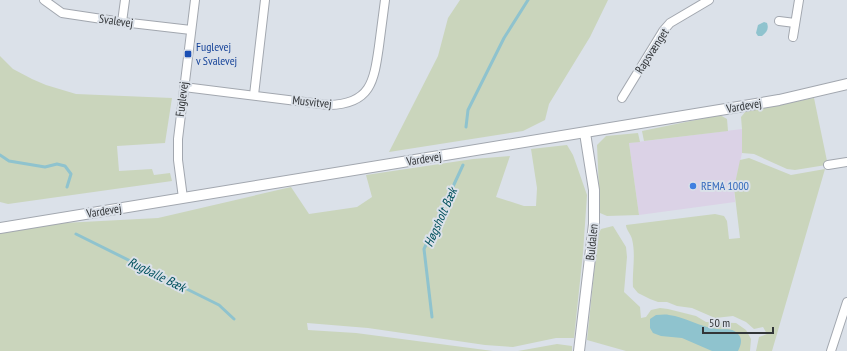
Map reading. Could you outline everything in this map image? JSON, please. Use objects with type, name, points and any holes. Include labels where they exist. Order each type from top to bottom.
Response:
[{"type":"street","name":"Svalevej","points":[[44,0],[62,13],[191,30]]},
{"type":"street","points":[[122,22],[124,0]]},
{"type":"street","name":"Fuglevej","points":[[184,198],[178,160],[178,139],[195,0]]},
{"type":"street","points":[[254,95],[266,0]]},
{"type":"street","name":"Musvitvej","points":[[184,87],[329,106],[342,105],[351,102],[362,96],[372,83],[376,68],[385,0]]},
{"type":"street","name":"Rapsvænget","points":[[622,98],[663,31],[670,23],[709,0]]},
{"type":"street","points":[[793,36],[799,0]]},
{"type":"street","points":[[780,21],[795,24]]},
{"type":"street","name":"Vardevej","points":[[0,228],[585,133],[779,100],[847,84]]},
{"type":"street","name":"Buldalen","points":[[579,351],[594,224],[594,190],[585,133]]},
{"type":"street","points":[[828,165],[847,162]]},
{"type":"street","points":[[831,351],[846,307]]},
{"type":"shaded area","points":[[742,129],[742,153],[734,188],[735,202],[639,215],[629,143]]},
{"type":"green space","points":[[460,0],[608,0],[590,37],[549,104],[545,120],[523,131],[389,152],[438,56],[448,18]]},
{"type":"green space","points":[[0,56],[13,69],[32,79],[76,94],[172,98],[165,143],[117,146],[119,171],[152,169],[154,175],[170,173],[172,181],[8,204],[0,202]]},
{"type":"green space","points":[[814,98],[827,161],[826,165],[795,170],[787,169],[754,154],[742,153],[741,117],[746,111]]},
{"type":"green space","points":[[720,115],[727,119],[728,131],[644,141],[642,131]]},
{"type":"green space","points":[[638,133],[640,142],[629,143],[639,215],[607,216],[600,213],[597,145],[606,136]]},
{"type":"green space","points":[[567,145],[573,155],[587,195],[583,253],[574,338],[556,338],[513,347],[485,345],[368,328],[307,323],[308,330],[356,333],[493,351],[0,351],[0,233],[63,223],[158,218],[291,187],[309,214],[357,207],[372,197],[366,175],[473,159],[510,156],[496,197],[524,206],[536,206],[537,188],[531,149]]},
{"type":"green space","points":[[749,158],[791,175],[825,169],[772,351],[756,351],[759,337],[767,334],[763,327],[754,329],[746,322],[733,316],[715,318],[692,308],[677,306],[667,302],[658,302],[638,293],[633,287],[633,245],[626,225],[715,214],[724,216],[727,221],[729,239],[740,238],[734,188],[740,160]]},
{"type":"green space","points":[[613,226],[626,247],[627,257],[624,292],[640,307],[641,318],[646,317],[651,310],[660,308],[696,316],[706,322],[736,323],[746,330],[751,339],[750,351],[626,351],[587,340],[598,235],[601,229]]},
{"type":"green space","points":[[557,344],[572,346],[572,351],[518,351]]},
{"type":"water","points":[[764,22],[767,23],[767,30],[762,36],[758,36],[756,33],[758,25]]},
{"type":"water","points":[[656,315],[675,316],[711,328],[733,330],[741,338],[740,347],[738,351],[712,351],[682,338],[661,336],[653,333],[650,328],[650,319]]},
{"type":"waterway","name":"Høgsholt Bæk","points":[[466,127],[468,110],[504,38],[528,0]]},
{"type":"waterway","name":"Rugballe Bæk","points":[[0,155],[9,161],[45,167],[57,164],[65,166],[71,174],[67,187]]},
{"type":"waterway","name":"Høgsholt Bæk","points":[[432,317],[424,249],[463,165]]},
{"type":"waterway","name":"Rugballe Bæk","points":[[76,234],[219,305],[234,319]]},
{"type":"place","name":"Fuglevej v Svalevej","points":[[188,54]]},
{"type":"place","name":"REMA 1000","points":[[693,186]]}]
